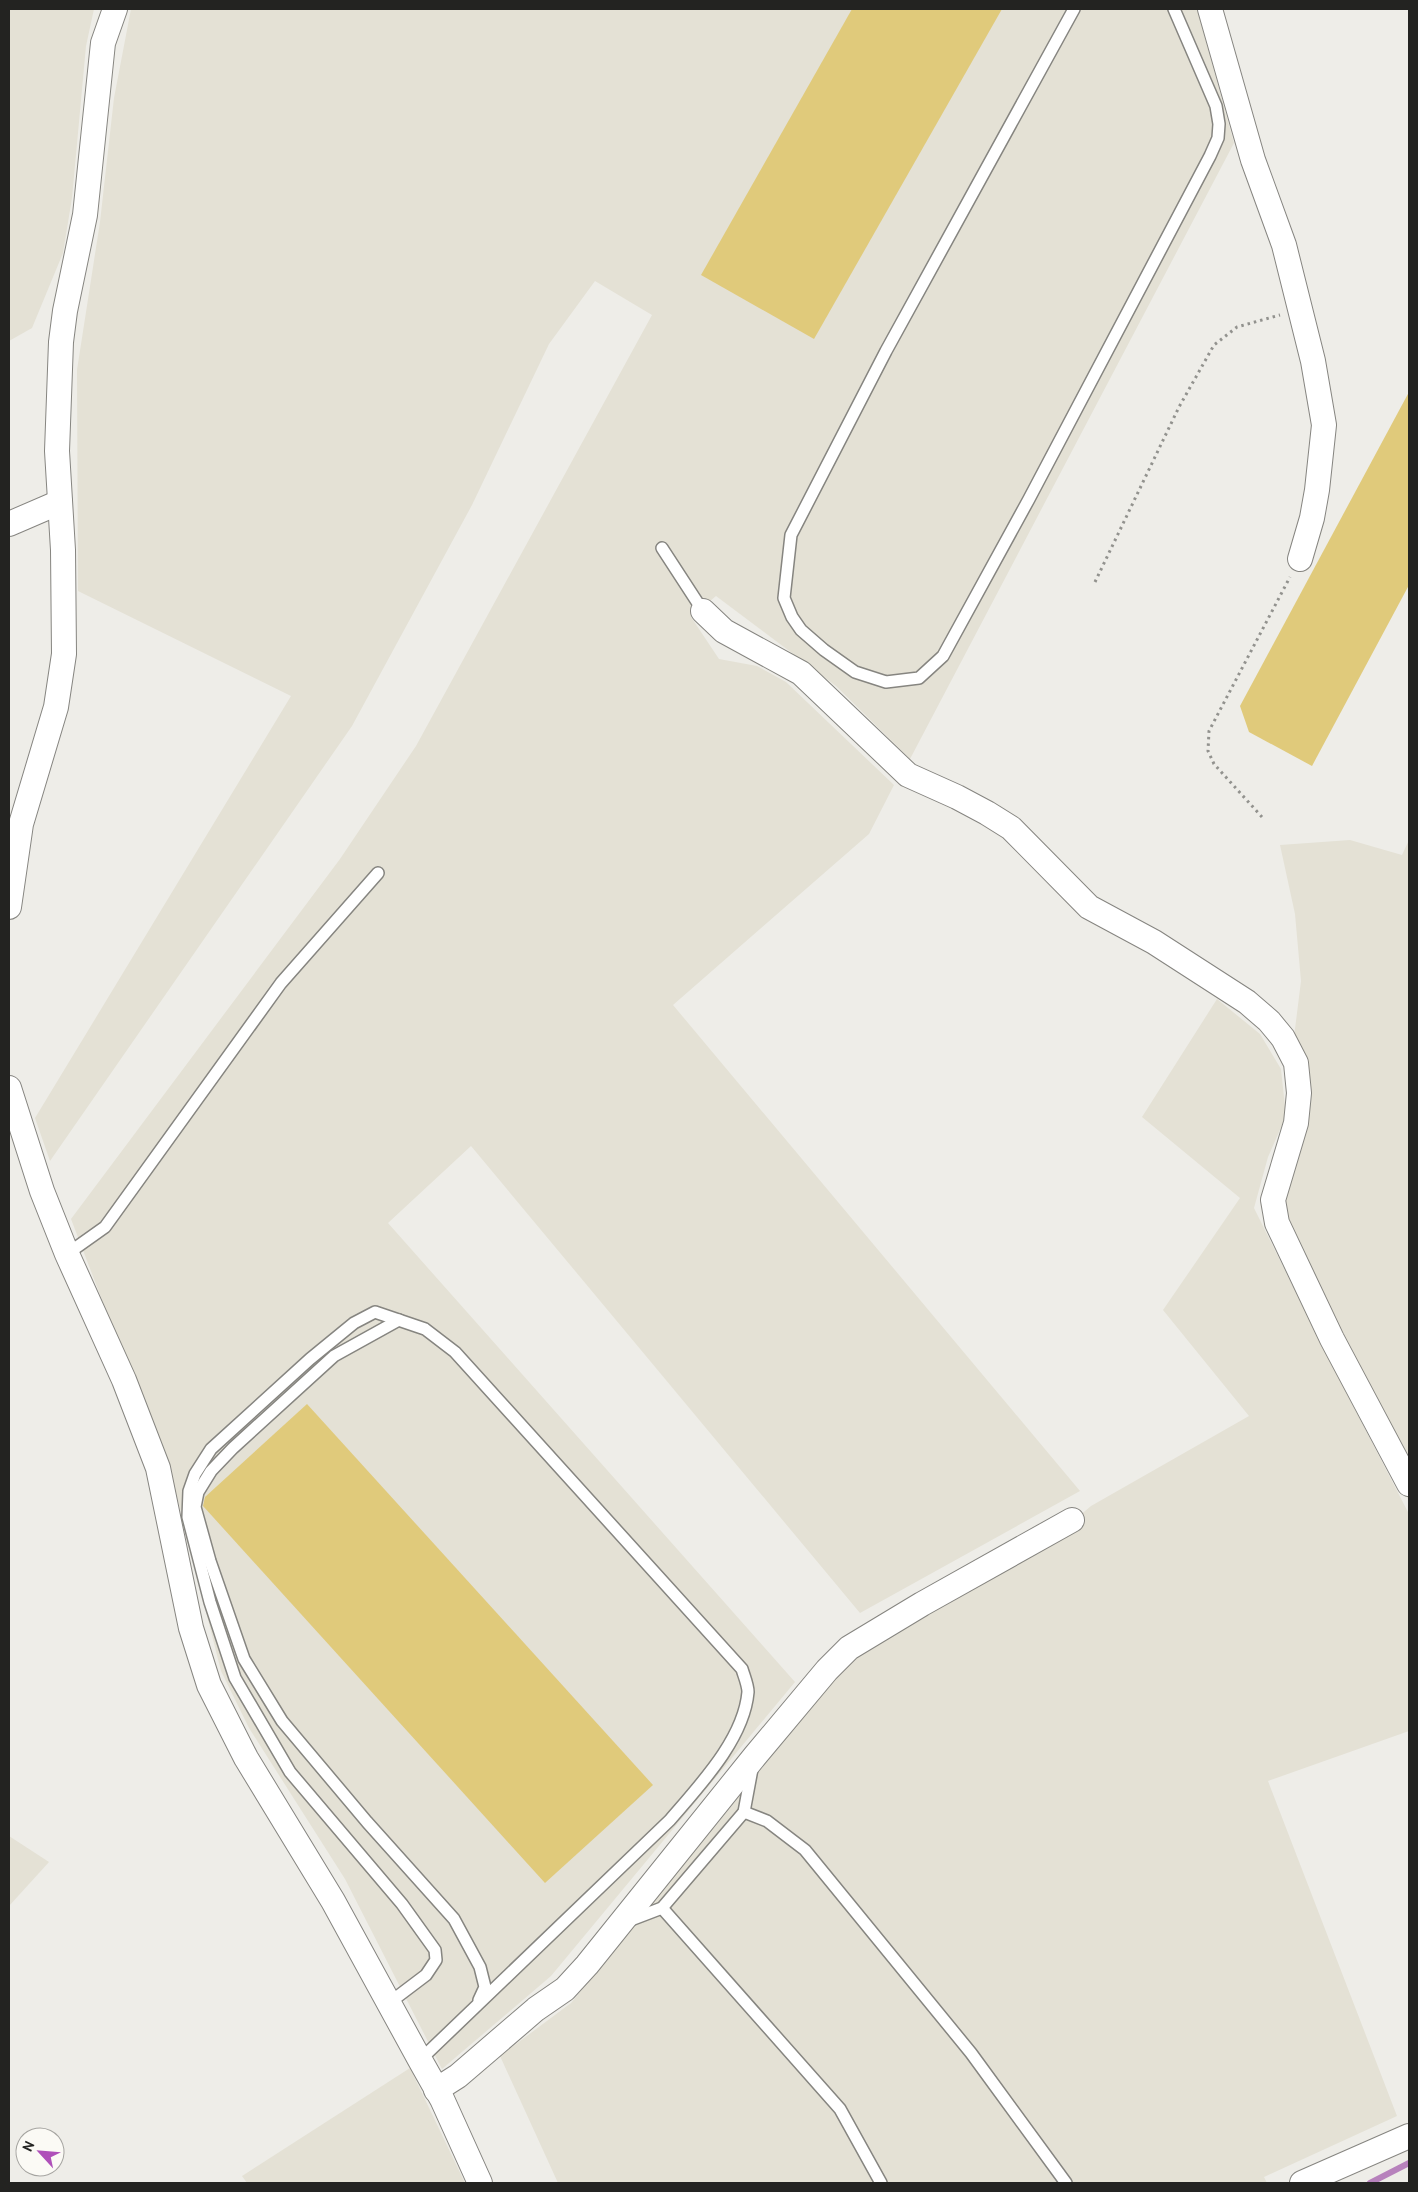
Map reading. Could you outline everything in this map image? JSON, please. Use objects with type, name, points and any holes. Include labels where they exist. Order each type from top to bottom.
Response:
[{"type":"street","points":[[9,907],[21,824],[56,707],[64,654],[64,609],[57,451],[61,342],[65,311],[85,215],[103,43],[115,9]]},
{"type":"street","points":[[1210,9],[1253,160],[1284,246],[1313,361],[1324,425],[1312,518],[1300,559]]},
{"type":"street","points":[[9,524],[60,502]]},
{"type":"street","points":[[703,611],[724,631],[801,673],[908,775],[987,813],[1010,828],[1089,907],[1154,942],[1247,1002],[1284,1038],[1296,1063],[1298,1093],[1296,1124],[1273,1200],[1277,1223],[1332,1339],[1409,1484]]},
{"type":"street","points":[[9,1088],[42,1191],[67,1254],[124,1380],[158,1468],[191,1628],[209,1685],[246,1758],[333,1901],[389,2003],[436,2090],[480,2183]]},
{"type":"street","points":[[436,2090],[458,2076],[536,2009],[565,1989],[587,1965],[754,1756],[827,1670],[850,1648],[922,1604],[1072,1520]]},
{"type":"street","points":[[1302,2183],[1409,2136]]},
{"type":"lane","points":[[1074,9],[886,350],[791,535],[784,598],[792,617],[802,630],[824,650],[855,672],[870,678],[886,682],[919,678],[943,656],[1029,500],[1210,156],[1218,138],[1219,124],[1216,106],[1174,9]]},
{"type":"lane","points":[[662,548],[703,611]]},
{"type":"lane","points":[[67,1254],[105,1227],[281,983],[378,873]]},
{"type":"lane","points":[[389,2003],[426,1975],[436,1960],[435,1950],[402,1904],[290,1772],[235,1678],[210,1602],[188,1517],[189,1491],[195,1474],[211,1449],[310,1358],[354,1323],[375,1312],[425,1329],[455,1352],[742,1669],[748,1690],[742,1716],[724,1752],[697,1790],[670,1820],[420,2060]]},
{"type":"lane","points":[[399,1320],[334,1356],[233,1448],[211,1471],[198,1492],[195,1507],[210,1561],[244,1659],[282,1721],[367,1822],[454,1919],[480,1967],[485,1987],[479,2002]]},
{"type":"lane","points":[[618,1926],[662,1908],[744,1812],[754,1756]]},
{"type":"lane","points":[[744,1812],[767,1821],[805,1850],[971,2053],[1066,2183]]},
{"type":"lane","points":[[662,1908],[840,2109],[881,2183]]},
{"type":"path","points":[[1095,582],[1179,407],[1214,345],[1237,327],[1299,310]]},
{"type":"path","points":[[1262,816],[1214,764],[1208,751],[1209,731],[1300,559]]},
{"type":"shaded area","points":[[9,9],[94,9],[86,46],[72,198],[63,253],[32,328],[9,341]]},
{"type":"shaded area","points":[[131,9],[1197,9],[1234,143],[910,759],[836,686],[716,596],[691,617],[719,659],[757,666],[786,682],[894,785],[869,834],[673,1005],[1080,1491],[860,1613],[471,1146],[388,1223],[795,1682],[551,1976],[442,2069],[345,1879],[249,1728],[221,1671],[176,1493],[71,1219],[340,859],[416,746],[652,315],[595,281],[549,344],[472,505],[352,726],[50,1161],[35,1118],[291,696],[78,591],[77,370],[100,222],[114,98]]},
{"type":"shaded area","points":[[1350,840],[1402,855],[1409,840],[1409,1501],[1299,1288],[1268,1181],[1291,1123],[1292,1053],[1301,981],[1295,914],[1280,845]]},
{"type":"shaded area","points":[[1217,999],[1260,1034],[1281,1069],[1286,1116],[1268,1157],[1254,1208],[1409,1514],[1409,1731],[1268,1781],[1397,2116],[1264,2177],[1267,2183],[558,2183],[500,2056],[571,2003],[862,1645],[1060,1532],[1091,1506],[1249,1416],[1163,1310],[1240,1198],[1142,1117]]},
{"type":"shaded area","points":[[9,1836],[49,1862],[9,1906]]},
{"type":"shaded area","points":[[410,2068],[465,2183],[247,2183],[242,2176]]},
{"type":"building","points":[[852,9],[1002,9],[814,339],[701,275]]},
{"type":"building","points":[[1409,392],[1409,585],[1312,766],[1249,732],[1240,706]]},
{"type":"building","points":[[307,1404],[653,1785],[545,1883],[203,1506],[205,1497]]},
{"type":"waterway","points":[[1370,2183],[1409,2163]]}]
